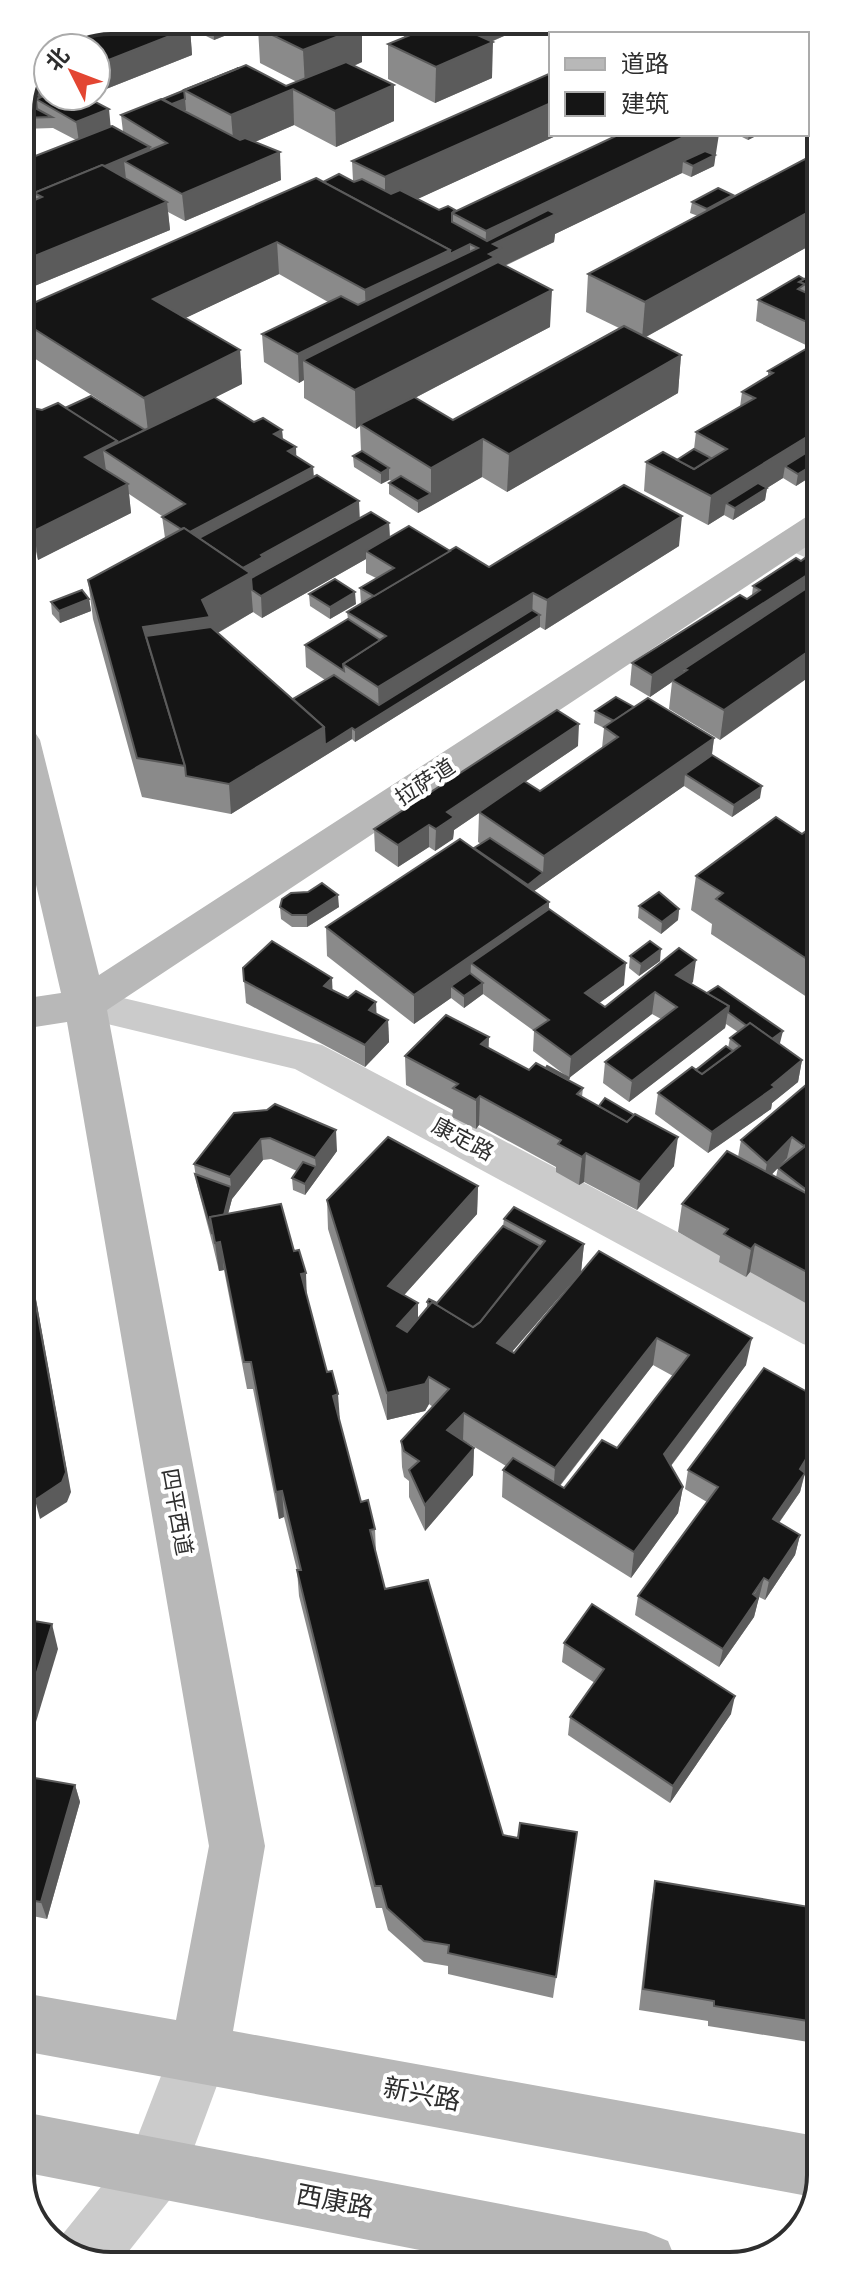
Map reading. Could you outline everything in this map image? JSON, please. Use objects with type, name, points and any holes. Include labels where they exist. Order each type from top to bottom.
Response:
[{"type":"street","name":"拉萨道","points":[[34,1012],[85,1004],[807,541]]},
{"type":"street","name":"四平西道","points":[[34,794],[85,1004],[237,1846],[199,2053],[157,2166],[91,2249]]},
{"type":"street","name":"康定路","points":[[85,1004],[307,1056],[807,1323]]},
{"type":"street","name":"新兴路","points":[[34,2024],[807,2165]]},
{"type":"street","name":"西康路","points":[[34,2144],[591,2252]]},
{"type":"building","points":[[112,34],[175,34],[112,59]]},
{"type":"building","points":[[270,34],[344,34],[303,50]]},
{"type":"building","points":[[413,34],[475,34],[493,42],[436,67],[388,44]]},
{"type":"building","points":[[346,62],[394,85],[335,111],[293,89],[231,115],[184,90],[246,65],[286,86]]},
{"type":"building","points":[[549,74],[549,104],[385,177],[352,161]]},
{"type":"building","points":[[184,90],[185,99],[172,104],[163,99]]},
{"type":"building","points":[[161,99],[240,140],[245,138],[280,152],[182,194],[124,161],[167,143],[121,115]]},
{"type":"building","points":[[34,112],[52,117],[34,118]]},
{"type":"building","points":[[59,112],[101,112],[76,122]]},
{"type":"building","points":[[112,126],[150,147],[34,193],[34,157]]},
{"type":"building","points":[[616,136],[686,136],[486,231],[452,213]]},
{"type":"building","points":[[705,151],[715,155],[693,166],[683,161]]},
{"type":"building","points":[[807,160],[807,213],[645,302],[588,274]]},
{"type":"building","points":[[102,165],[167,202],[34,256],[34,200],[42,197],[34,193]]},
{"type":"building","points":[[339,174],[354,182],[362,179],[391,194],[400,190],[439,210],[448,206],[455,210],[452,222],[487,241],[548,210],[556,214],[493,244],[501,248],[489,254],[495,257],[298,354],[262,334],[341,296],[358,305],[478,248],[470,244],[450,254],[450,250],[323,182]]},
{"type":"building","points":[[316,178],[450,250],[365,290],[277,242],[153,299],[240,350],[144,398],[34,329],[34,303]]},
{"type":"building","points":[[718,188],[733,195],[707,209],[692,202]]},
{"type":"building","points":[[498,262],[552,290],[355,390],[303,360]]},
{"type":"building","points":[[799,276],[804,279],[799,282],[805,284],[798,289],[807,293],[807,322],[758,300]]},
{"type":"building","points":[[624,326],[681,355],[509,454],[483,439],[431,468],[360,424],[414,397],[453,420]]},
{"type":"building","points":[[807,348],[807,437],[711,496],[646,462],[663,452],[694,469],[727,449],[696,432],[755,398],[742,392],[773,373],[768,371]]},
{"type":"building","points":[[91,396],[145,430],[117,444],[117,441],[65,408]]},
{"type":"building","points":[[214,397],[254,422],[263,418],[282,430],[274,434],[296,447],[288,451],[313,467],[190,532],[162,517],[185,504],[103,450]]},
{"type":"building","points":[[58,403],[117,441],[85,457],[128,484],[34,531],[34,408],[42,410]]},
{"type":"building","points":[[694,449],[711,458],[694,469],[677,460]]},
{"type":"building","points":[[362,451],[389,468],[381,473],[353,456]]},
{"type":"building","points":[[807,452],[807,469],[798,474],[785,466]]},
{"type":"building","points":[[317,475],[359,501],[243,568],[199,538]]},
{"type":"building","points":[[401,476],[431,494],[418,501],[389,483]]},
{"type":"building","points":[[758,483],[767,488],[735,508],[726,503]]},
{"type":"building","points":[[624,485],[682,516],[547,600],[533,593],[378,687],[343,664],[386,636],[347,612],[456,547],[489,567]]},
{"type":"building","points":[[371,512],[389,523],[261,596],[252,590],[251,578]]},
{"type":"building","points":[[409,526],[450,551],[374,596],[360,588],[394,568],[366,551]]},
{"type":"building","points":[[184,528],[250,573],[202,600],[210,617],[143,627],[185,766],[137,758],[88,580]]},
{"type":"building","points":[[807,556],[807,575],[652,675],[632,663],[740,595],[747,599],[760,590],[753,586],[796,558],[801,561]]},
{"type":"building","points":[[335,579],[355,592],[330,607],[309,594]]},
{"type":"building","points":[[807,588],[807,652],[724,710],[672,680],[687,670],[684,669]]},
{"type":"building","points":[[82,590],[89,599],[59,611],[51,602]]},
{"type":"building","points":[[532,610],[540,615],[355,730],[352,728],[325,745],[324,727],[293,699],[334,675],[379,705]]},
{"type":"building","points":[[348,619],[380,640],[343,664],[344,671],[305,645]]},
{"type":"building","points":[[211,627],[324,727],[229,784],[186,776],[146,636]]},
{"type":"building","points":[[616,697],[634,707],[614,721],[595,711]]},
{"type":"building","points":[[648,698],[714,738],[544,856],[479,812],[524,781],[540,791],[618,737],[604,727]]},
{"type":"building","points":[[557,710],[579,724],[447,812],[454,817],[436,829],[429,825],[398,845],[374,829]]},
{"type":"building","points":[[712,755],[762,786],[734,805],[685,774]]},
{"type":"building","points":[[776,817],[802,834],[807,830],[807,959],[716,899],[723,893],[696,876]]},
{"type":"building","points":[[490,838],[543,873],[528,885],[474,848]]},
{"type":"building","points":[[460,839],[549,902],[414,995],[326,927]]},
{"type":"building","points":[[322,883],[338,895],[307,915],[292,915],[280,907],[282,899],[291,893],[308,892]]},
{"type":"building","points":[[659,892],[679,909],[662,922],[639,906]]},
{"type":"building","points":[[549,909],[626,963],[585,993],[605,1007],[679,948],[696,960],[676,975],[729,1006],[632,1081],[605,1062],[677,1007],[655,992],[571,1057],[534,1030],[549,1020],[471,963]]},
{"type":"building","points":[[272,941],[332,978],[324,986],[348,998],[356,991],[376,1002],[369,1010],[388,1020],[365,1045],[244,981],[243,968]]},
{"type":"building","points":[[650,941],[661,949],[641,964],[630,956]]},
{"type":"building","points":[[470,973],[483,983],[464,996],[451,986]]},
{"type":"building","points":[[718,986],[783,1031],[772,1039],[750,1023],[747,1026],[728,1012],[729,1006],[707,993]]},
{"type":"building","points":[[446,1015],[489,1037],[481,1044],[529,1070],[536,1063],[583,1088],[577,1094],[627,1122],[635,1114],[678,1137],[640,1182],[586,1153],[582,1157],[558,1144],[561,1140],[480,1096],[476,1100],[453,1088],[458,1084],[405,1056]]},
{"type":"building","points":[[750,1023],[802,1060],[772,1085],[775,1087],[712,1132],[658,1093],[692,1067],[702,1074],[740,1046],[730,1038]]},
{"type":"building","points":[[726,1046],[733,1051],[702,1074],[696,1070]]},
{"type":"building","points":[[546,1068],[569,1078],[568,1080]]},
{"type":"building","points":[[807,1084],[807,1144],[804,1146],[792,1137],[767,1163],[741,1140]]},
{"type":"building","points":[[605,1098],[634,1115],[627,1122],[599,1106]]},
{"type":"building","points":[[275,1104],[336,1130],[315,1158],[270,1138],[261,1139],[230,1177],[194,1164],[234,1113],[267,1110]]},
{"type":"building","points":[[388,1137],[478,1186],[388,1286],[418,1303],[397,1326],[407,1332],[432,1302],[473,1327],[480,1322],[545,1241],[504,1219],[514,1207],[584,1244],[497,1343],[514,1353],[599,1251],[752,1338],[664,1454],[683,1487],[634,1552],[503,1470],[513,1458],[564,1488],[602,1440],[617,1448],[689,1355],[657,1338],[555,1468],[464,1413],[447,1430],[474,1448],[425,1505],[409,1470],[419,1461],[404,1451],[401,1441],[449,1389],[429,1377],[425,1384],[387,1393],[327,1200]]},
{"type":"building","points":[[807,1145],[807,1190],[778,1168]]},
{"type":"building","points":[[727,1151],[807,1194],[807,1272],[755,1244],[751,1249],[724,1234],[728,1229],[682,1204]]},
{"type":"building","points":[[303,1162],[316,1167],[305,1184],[292,1178]]},
{"type":"building","points":[[195,1174],[231,1187],[224,1215],[210,1217],[212,1234]]},
{"type":"building","points":[[281,1204],[294,1251],[299,1250],[306,1273],[301,1274],[327,1372],[332,1371],[338,1394],[333,1396],[361,1502],[368,1500],[375,1529],[370,1530],[385,1589],[428,1580],[503,1835],[518,1838],[520,1823],[577,1832],[556,1977],[448,1953],[449,1945],[424,1941],[387,1908],[381,1886],[375,1886],[297,1570],[301,1570],[282,1491],[276,1492],[251,1362],[244,1362],[220,1242],[215,1243],[210,1217]]},
{"type":"building","points":[[503,1226],[540,1246],[480,1322],[473,1327],[427,1302],[429,1299],[437,1303]]},
{"type":"building","points":[[34,1295],[66,1472],[62,1482],[35,1500]]},
{"type":"building","points":[[764,1368],[807,1392],[807,1457],[800,1469],[805,1473],[773,1519],[800,1535],[769,1581],[764,1578],[753,1594],[758,1598],[723,1649],[638,1596],[718,1487],[688,1470]]},
{"type":"building","points":[[592,1604],[735,1696],[673,1786],[570,1717],[604,1669],[564,1643]]},
{"type":"building","points":[[34,1621],[52,1624],[34,1682]]},
{"type":"building","points":[[34,1778],[75,1785],[41,1902],[34,1901]]},
{"type":"building","points":[[655,1881],[807,1907],[807,2021],[714,2006],[714,2001],[643,1989]]}]
